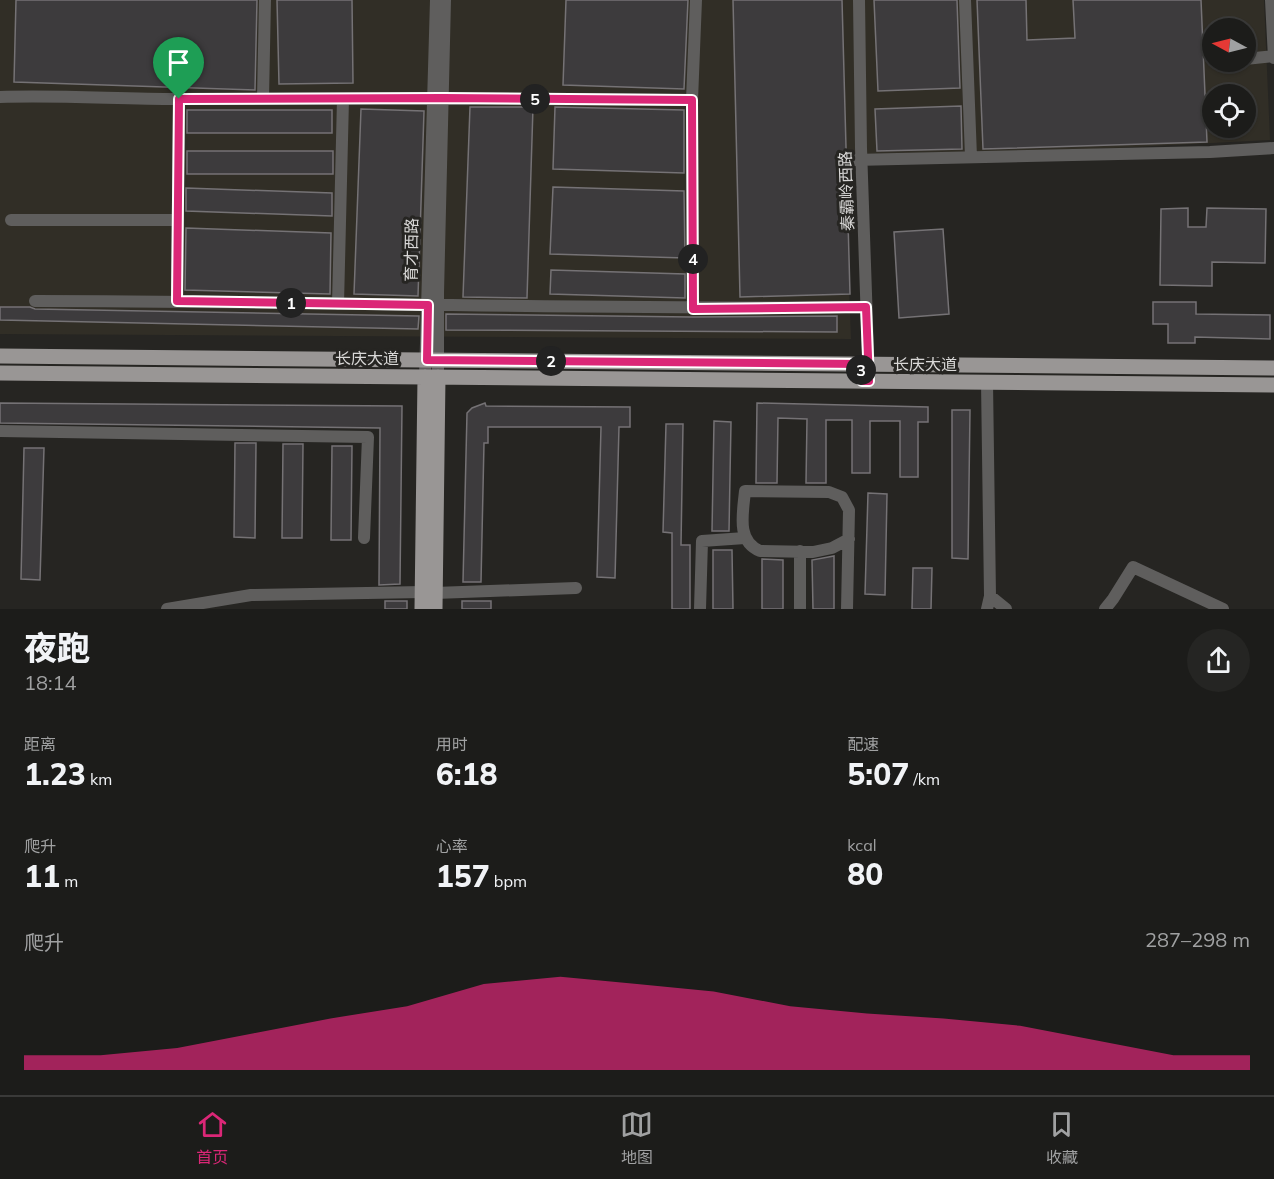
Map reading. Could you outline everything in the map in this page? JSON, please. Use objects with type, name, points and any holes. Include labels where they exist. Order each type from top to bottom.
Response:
[{"type":"main road","name":"长庆大道","points":[[0,356],[1274,368]]},
{"type":"main road","name":"长庆大道","points":[[0,373],[1274,385]]},
{"type":"main road","name":"育才西路","points":[[432,377],[429,593],[435,609]]},
{"type":"main road","name":"育才西路","points":[[422,609],[429,593]]},
{"type":"street","points":[[263,99],[265,0]]},
{"type":"street","name":"育才西路","points":[[432,377],[438,98],[436,0]]},
{"type":"street","name":"育才西路","points":[[438,98],[445,0]]},
{"type":"street","points":[[693,309],[692,100],[696,0]]},
{"type":"street","name":"秦霸岭西路","points":[[852,0],[865,381]]},
{"type":"street","name":"秦霸岭西路","points":[[858,160],[859,0]]},
{"type":"street","points":[[965,0],[971,157]]},
{"type":"street","points":[[1256,58],[1274,57],[1271,0]]},
{"type":"street","points":[[0,97],[59,95],[179,99],[692,100]]},
{"type":"street","points":[[177,301],[179,99]]},
{"type":"street","points":[[338,304],[342,99]]},
{"type":"street","points":[[858,160],[1210,152],[1274,148]]},
{"type":"street","points":[[11,220],[178,220]]},
{"type":"street","points":[[34,301],[693,309],[862,307]]},
{"type":"street","points":[[987,382],[988,603],[1006,609]]},
{"type":"street","points":[[0,431],[368,437],[364,538]]},
{"type":"street","points":[[847,609],[849,539],[849,510],[842,497],[829,492],[745,491],[743,531],[748,544],[760,551],[800,552],[832,548],[849,539]]},
{"type":"street","points":[[700,609],[702,541],[745,538]]},
{"type":"street","points":[[800,552],[800,609]]},
{"type":"street","points":[[1105,609],[1133,567],[1223,609]]},
{"type":"street","points":[[167,609],[233,603],[251,595],[429,593],[576,588]]},
{"type":"shaded area","points":[[0,0],[1264,0],[1270,140],[844,162],[851,339],[0,334]]},
{"type":"building","points":[[16,0],[257,0],[255,90],[14,82]]},
{"type":"building","points":[[277,0],[352,0],[353,83],[279,84]]},
{"type":"building","points":[[566,0],[688,0],[684,89],[563,85]]},
{"type":"building","points":[[733,0],[842,0],[850,294],[740,297]]},
{"type":"building","points":[[874,0],[957,0],[960,88],[878,91]]},
{"type":"building","points":[[977,0],[1026,0],[1027,40],[1075,38],[1073,0],[1201,0],[1202,72],[1204,72],[1205,84],[1202,84],[1202,138],[1207,138],[1207,142],[983,149]]},
{"type":"building","points":[[961,106],[962,149],[877,151],[875,109]]},
{"type":"building","points":[[470,107],[533,107],[527,298],[463,297]]},
{"type":"building","points":[[555,107],[684,110],[684,173],[553,169]]},
{"type":"building","points":[[361,109],[424,111],[418,296],[354,294]]},
{"type":"building","points":[[187,110],[332,110],[332,133],[187,133]]},
{"type":"building","points":[[187,151],[333,151],[333,174],[187,174]]},
{"type":"building","points":[[553,187],[684,191],[685,258],[550,254]]},
{"type":"building","points":[[186,188],[332,193],[332,216],[186,211]]},
{"type":"building","points":[[1188,208],[1188,227],[1206,227],[1207,208],[1266,209],[1265,263],[1212,262],[1212,286],[1160,285],[1161,209]]},
{"type":"building","points":[[186,228],[331,233],[330,294],[185,290]]},
{"type":"building","points":[[943,229],[949,314],[899,318],[894,232]]},
{"type":"building","points":[[551,270],[685,274],[685,298],[550,294]]},
{"type":"building","points":[[1153,302],[1196,302],[1196,314],[1270,315],[1270,339],[1195,337],[1195,343],[1168,343],[1168,324],[1153,324]]},
{"type":"building","points":[[0,307],[419,316],[418,329],[0,320]]},
{"type":"building","points":[[446,314],[837,316],[837,332],[446,330]]},
{"type":"building","points":[[0,403],[402,406],[400,584],[379,585],[380,428],[0,423]]},
{"type":"building","points":[[485,403],[486,406],[630,407],[630,427],[619,427],[615,578],[597,577],[601,427],[488,427],[488,443],[484,443],[481,582],[463,582],[467,413],[472,408]]},
{"type":"building","points":[[757,403],[928,407],[928,422],[918,422],[918,477],[900,477],[900,421],[870,421],[870,473],[852,473],[852,420],[826,420],[826,483],[806,483],[807,419],[778,418],[777,483],[756,483]]},
{"type":"building","points":[[952,410],[970,410],[968,559],[952,558]]},
{"type":"building","points":[[714,421],[731,422],[729,531],[712,531]]},
{"type":"building","points":[[666,424],[683,424],[681,545],[690,545],[690,609],[672,609],[672,533],[663,532]]},
{"type":"building","points":[[235,443],[256,443],[255,538],[234,537]]},
{"type":"building","points":[[283,444],[303,444],[302,538],[282,538]]},
{"type":"building","points":[[332,446],[352,446],[351,540],[331,540]]},
{"type":"building","points":[[24,448],[44,448],[40,580],[21,579]]},
{"type":"building","points":[[868,493],[887,494],[885,595],[865,594]]},
{"type":"building","points":[[713,550],[732,550],[733,609],[713,609]]},
{"type":"building","points":[[834,556],[834,609],[813,609],[812,560]]},
{"type":"building","points":[[762,559],[783,560],[783,609],[762,609]]},
{"type":"building","points":[[913,568],[932,568],[931,609],[912,609]]},
{"type":"building","points":[[385,601],[407,601],[407,609],[385,609]]},
{"type":"building","points":[[462,601],[491,601],[491,609],[462,609]]},
{"type":"route","points":[[179,99],[692,100],[693,309],[866,307],[869,381],[862,381],[861,364],[427,360],[428,305],[177,301],[179,99]]}]
